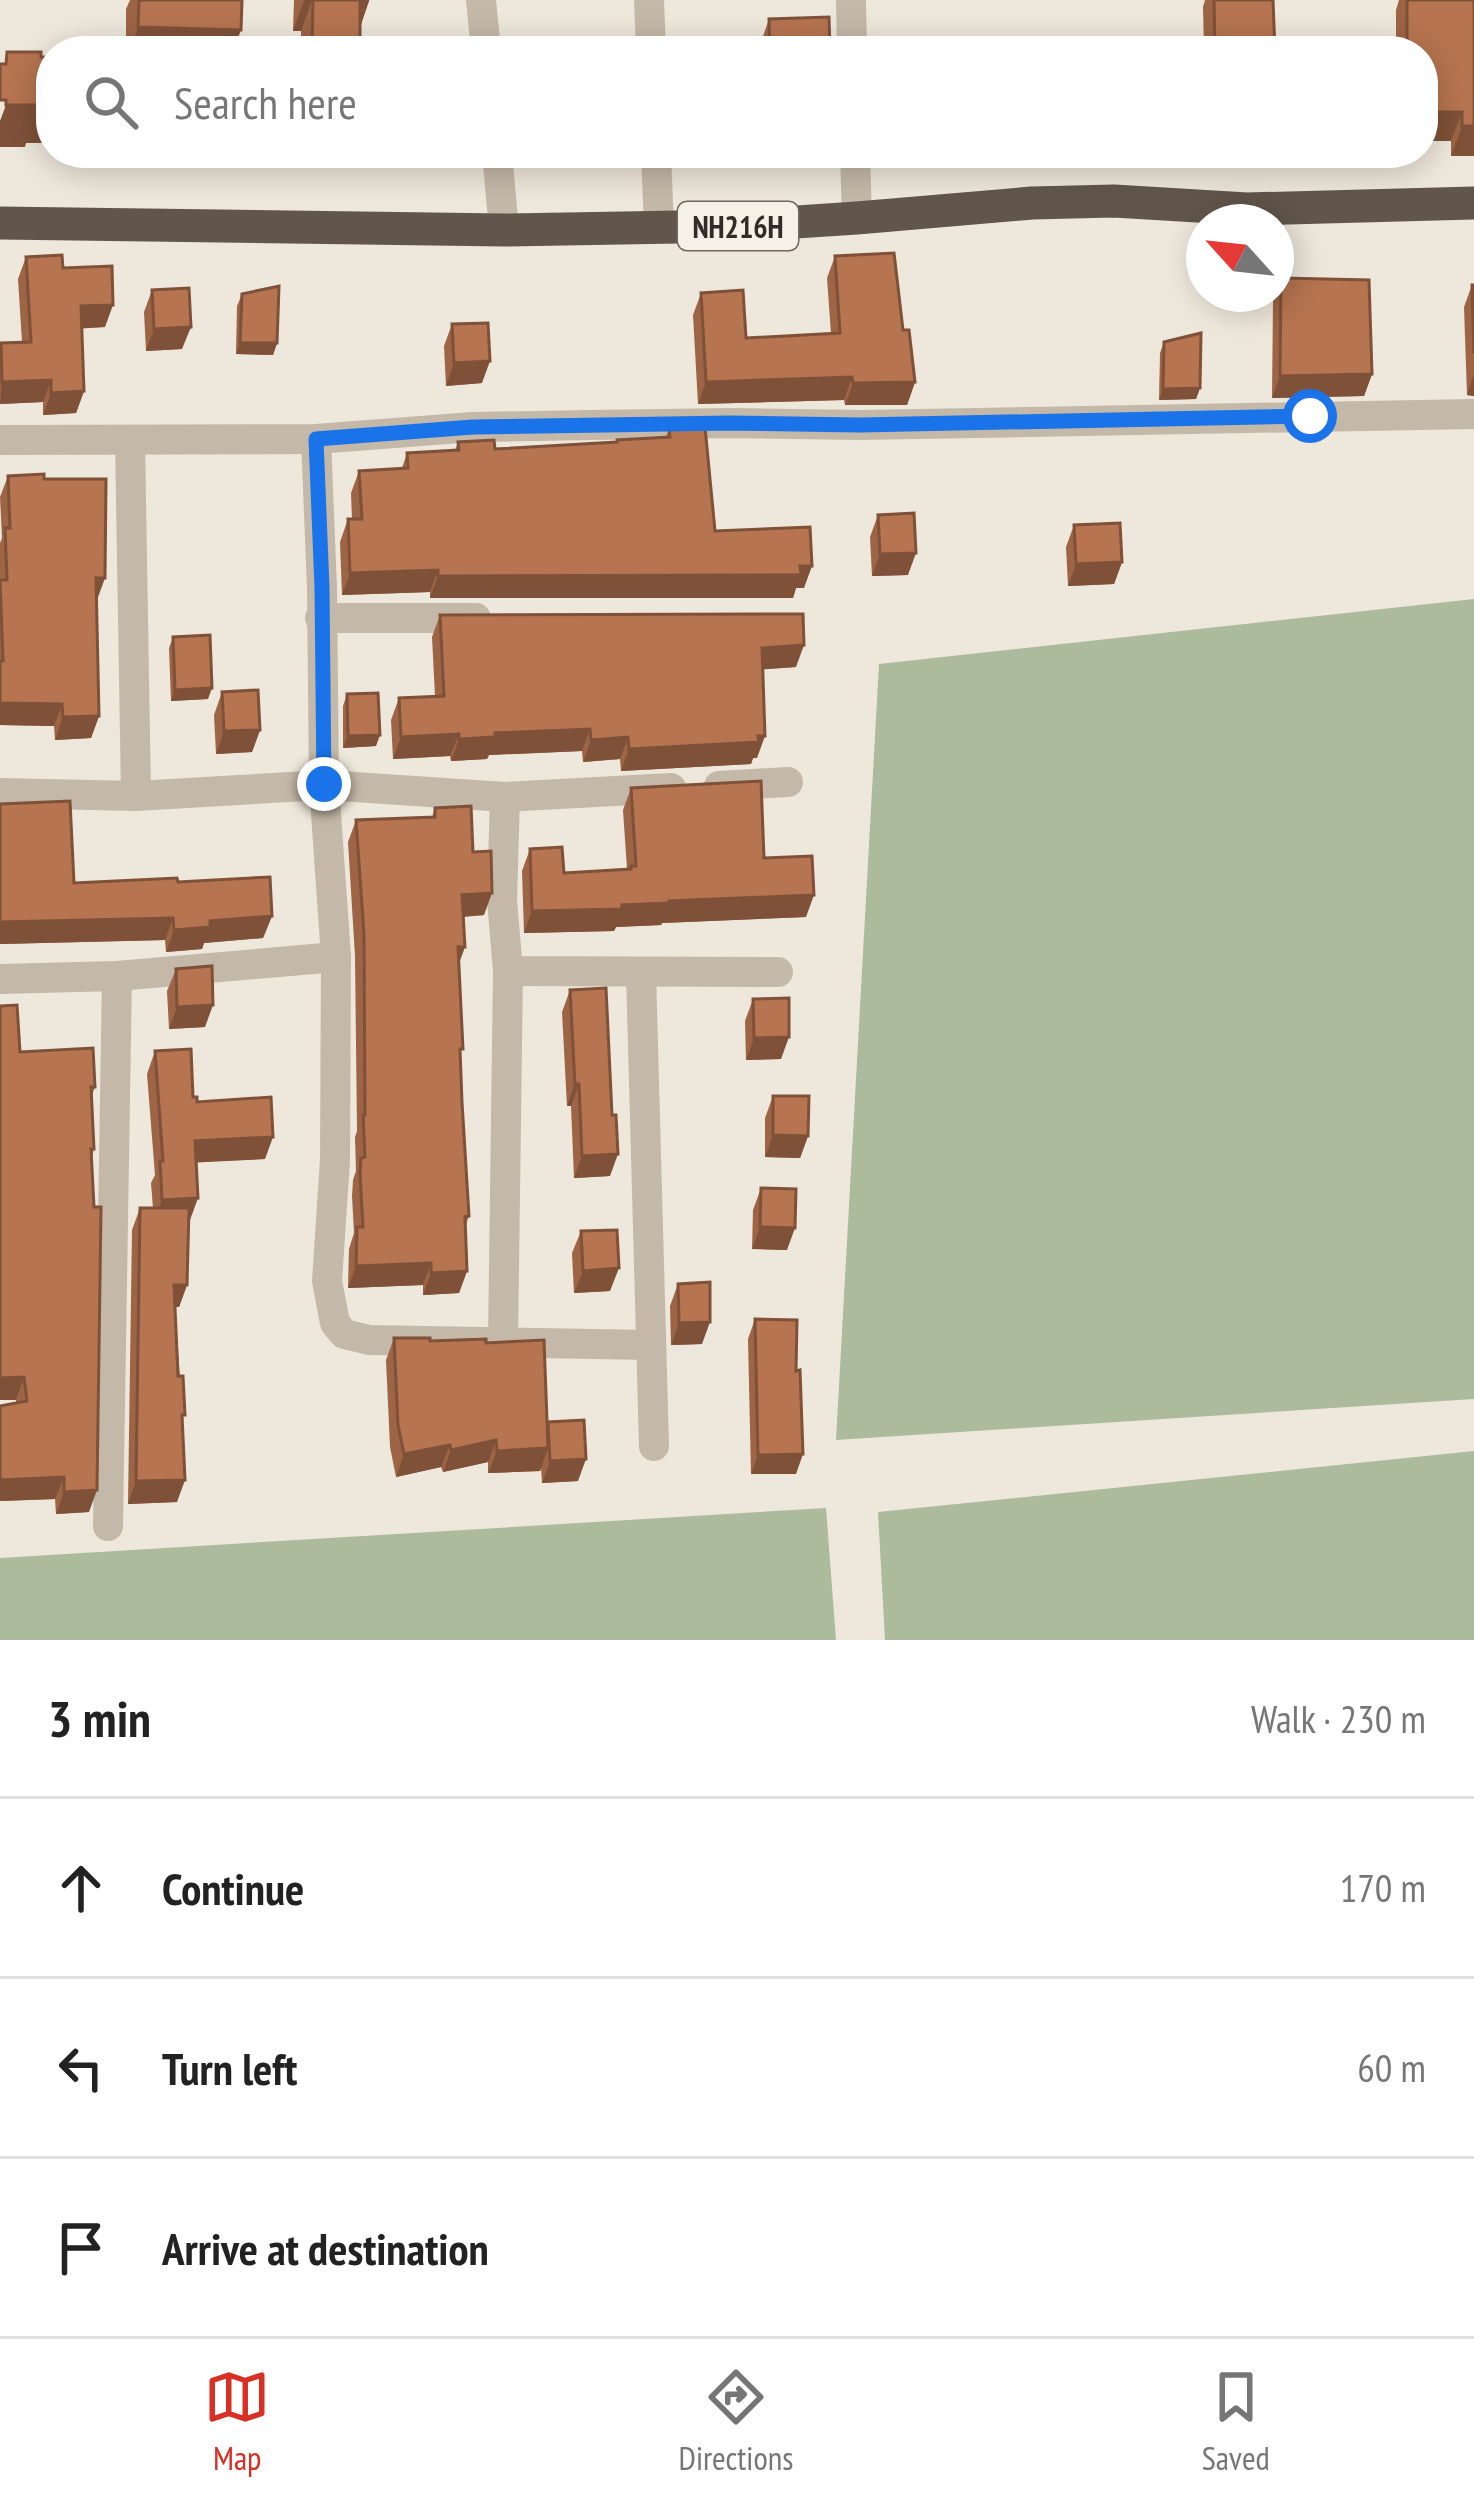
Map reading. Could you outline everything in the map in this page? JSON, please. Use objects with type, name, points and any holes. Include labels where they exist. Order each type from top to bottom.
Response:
[{"type":"highway","name":"NH216H","points":[[0,223],[505,230],[857,218],[1032,202],[1114,201],[1247,209],[1474,203]]},
{"type":"street","points":[[481,0],[485,36]]},
{"type":"street","points":[[649,0],[650,36]]},
{"type":"street","points":[[851,0],[852,36]]},
{"type":"street","points":[[499,168],[505,230]]},
{"type":"street","points":[[657,168],[659,227]]},
{"type":"street","points":[[855,168],[857,218]]},
{"type":"street","points":[[0,440],[316,439],[496,426],[1474,414]]},
{"type":"street","points":[[316,439],[324,784],[336,958],[335,1160],[327,1281],[335,1323],[344,1334],[369,1340],[651,1345]]},
{"type":"street","points":[[130,440],[136,796]]},
{"type":"street","points":[[320,618],[507,618]]},
{"type":"street","points":[[0,793],[136,796],[324,784],[505,797],[788,782]]},
{"type":"street","points":[[503,1342],[508,971],[502,900],[505,797]]},
{"type":"street","points":[[0,979],[117,976],[336,958]]},
{"type":"street","points":[[508,971],[778,972]]},
{"type":"street","points":[[641,973],[654,1446]]},
{"type":"street","points":[[108,1526],[117,976]]},
{"type":"green space","points":[[1474,599],[1474,1399],[836,1440],[879,664]]},
{"type":"green space","points":[[1474,1451],[1474,1640],[885,1640],[878,1512]]},
{"type":"green space","points":[[826,1508],[836,1640],[0,1640],[0,1558]]},
{"type":"building","points":[[139,0],[242,0],[241,30],[138,27]]},
{"type":"building","points":[[313,0],[369,0],[360,1],[360,36],[312,36]]},
{"type":"building","points":[[1214,0],[1273,0],[1274,36],[1215,36]]},
{"type":"building","points":[[1407,0],[1474,0],[1474,126],[1462,126],[1462,112],[1438,112],[1438,36],[1407,36]]},
{"type":"building","points":[[829,17],[830,36],[770,36],[769,19]]},
{"type":"building","points":[[7,52],[36,52],[36,105],[6,105],[6,100],[0,100],[0,64],[6,64]]},
{"type":"building","points":[[894,253],[915,382],[853,383],[852,377],[706,382],[701,293],[743,290],[746,338],[840,333],[835,256]]},
{"type":"building","points":[[62,255],[63,268],[112,266],[113,305],[81,306],[84,391],[51,393],[51,380],[2,382],[1,343],[31,342],[26,257]]},
{"type":"building","points":[[1294,278],[1369,280],[1372,374],[1280,376],[1281,312],[1294,312]]},
{"type":"building","points":[[279,286],[277,343],[240,343],[242,294]]},
{"type":"building","points":[[189,288],[191,327],[154,329],[152,290]]},
{"type":"building","points":[[488,323],[490,361],[454,363],[452,324]]},
{"type":"building","points":[[1201,333],[1200,388],[1163,389],[1164,342]]},
{"type":"building","points":[[705,427],[715,531],[810,527],[812,566],[800,566],[801,575],[350,573],[348,519],[362,519],[359,471],[408,468],[407,453],[459,450],[458,442],[494,440],[495,449],[617,442],[670,437],[669,429]]},
{"type":"building","points":[[44,474],[44,479],[106,479],[105,578],[96,578],[99,716],[63,717],[62,704],[0,703],[0,580],[7,580],[8,476]]},
{"type":"building","points":[[914,513],[916,553],[880,554],[878,515]]},
{"type":"building","points":[[1120,523],[1122,562],[1076,564],[1074,525]]},
{"type":"building","points":[[803,614],[804,645],[762,648],[765,736],[758,736],[759,742],[629,749],[628,737],[591,740],[590,729],[459,739],[459,734],[401,737],[399,698],[444,696],[440,615]]},
{"type":"building","points":[[210,635],[212,688],[175,690],[173,637]]},
{"type":"building","points":[[258,690],[260,730],[224,731],[222,692]]},
{"type":"building","points":[[378,693],[380,735],[348,736],[347,694]]},
{"type":"building","points":[[761,781],[764,858],[812,856],[814,895],[532,911],[530,849],[562,847],[564,873],[636,866],[631,788]]},
{"type":"building","points":[[70,801],[74,883],[270,877],[272,916],[210,921],[210,927],[174,930],[173,918],[0,922],[0,804]]},
{"type":"building","points":[[471,806],[473,852],[491,851],[492,893],[462,895],[465,947],[458,947],[467,1271],[431,1273],[431,1263],[356,1266],[357,1227],[363,1227],[360,1173],[365,1157],[365,1115],[364,934],[356,820],[435,817],[435,808]]},
{"type":"building","points":[[212,966],[213,1005],[177,1007],[176,969]]},
{"type":"building","points":[[606,988],[618,1154],[582,1156],[570,990]]},
{"type":"building","points":[[789,998],[789,1037],[754,1038],[753,999]]},
{"type":"building","points":[[17,1005],[20,1052],[93,1048],[91,1149],[94,1207],[101,1207],[97,1490],[64,1492],[64,1477],[0,1480],[0,1406],[27,1401],[24,1377],[0,1378],[0,1006]]},
{"type":"building","points":[[191,1049],[197,1102],[271,1097],[273,1137],[195,1141],[198,1198],[162,1200],[155,1051]]},
{"type":"building","points":[[773,1096],[809,1096],[808,1136],[773,1135]]},
{"type":"building","points":[[761,1188],[796,1189],[795,1228],[760,1227]]},
{"type":"building","points":[[140,1208],[189,1208],[187,1285],[174,1285],[178,1376],[183,1376],[185,1480],[136,1481]]},
{"type":"building","points":[[617,1230],[619,1268],[583,1271],[581,1231]]},
{"type":"building","points":[[710,1282],[710,1322],[679,1323],[678,1284]]},
{"type":"building","points":[[755,1319],[797,1320],[803,1454],[758,1455]]},
{"type":"building","points":[[394,1338],[486,1339],[486,1343],[544,1340],[548,1448],[497,1451],[496,1440],[404,1454]]},
{"type":"building","points":[[584,1420],[586,1459],[550,1461],[548,1422]]},
{"type":"route","points":[[324,784],[316,439],[473,427],[1310,416]]}]
